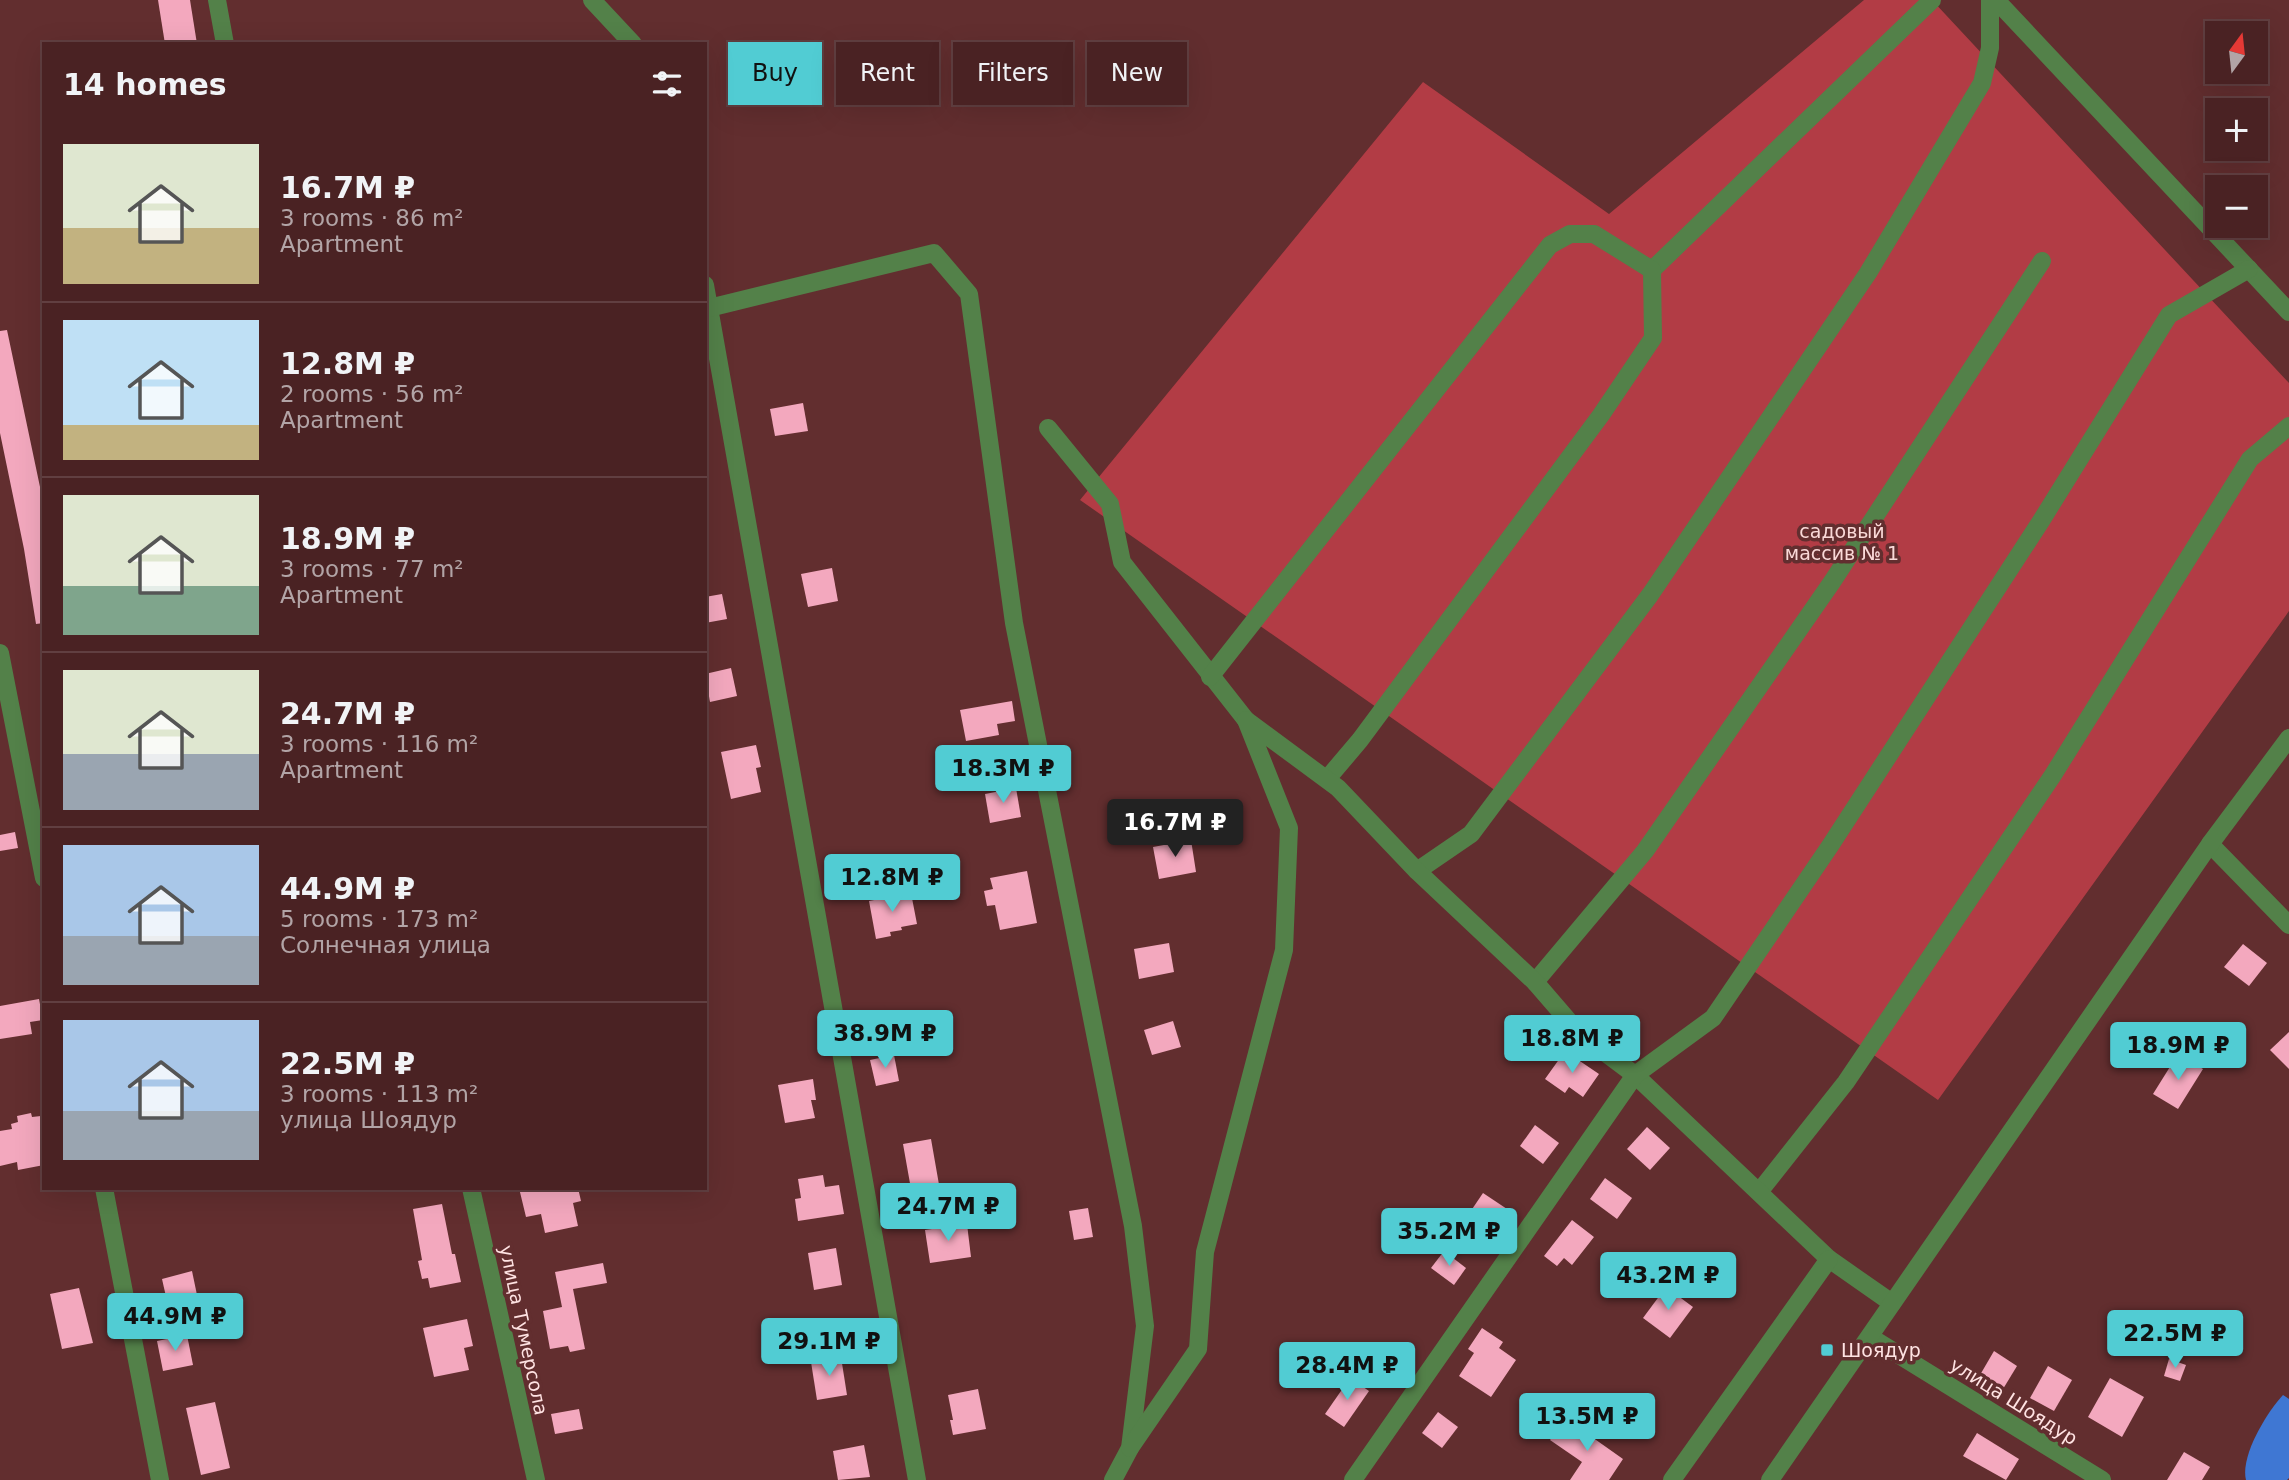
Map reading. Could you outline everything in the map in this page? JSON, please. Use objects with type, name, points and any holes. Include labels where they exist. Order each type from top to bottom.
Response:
[{"type":"street","points":[[217,0],[225,42]]},
{"type":"street","points":[[592,0],[630,42]]},
{"type":"street","points":[[1327,779],[1360,740],[1601,415],[1653,338],[1651,270],[1932,0]]},
{"type":"street","points":[[1417,871],[1471,834],[1650,595],[1868,273],[1982,83],[1990,48],[1990,0]]},
{"type":"street","points":[[1996,0],[2289,312]]},
{"type":"street","points":[[1210,677],[1550,245],[1570,234],[1594,234],[1651,270]]},
{"type":"street","points":[[709,308],[934,253],[969,295],[1014,623],[1133,1226],[1145,1325],[1130,1448]]},
{"type":"street","points":[[1535,982],[1653,840],[1832,582],[2042,261]]},
{"type":"street","points":[[1353,1480],[1635,1074],[1713,1018],[1830,846],[2026,544],[2169,315],[2249,270]]},
{"type":"street","points":[[707,296],[917,1480]]},
{"type":"street","points":[[1759,1192],[1846,1082],[2045,786],[2250,459],[2289,426]]},
{"type":"street","points":[[1048,428],[1110,504],[1122,562],[1246,720],[1338,788],[1417,871],[1535,982],[1579,1033],[1635,1074],[1829,1259],[1892,1303]]},
{"type":"street","points":[[0,653],[42,868]]},
{"type":"street","points":[[1113,1480],[1130,1448],[1198,1349],[1205,1252],[1284,950],[1289,828],[1246,720]]},
{"type":"street","points":[[1770,1480],[2210,844],[2289,738]]},
{"type":"street","points":[[2210,844],[2289,925]]},
{"type":"street","points":[[104,1190],[160,1480]]},
{"type":"street","name":"улица Тумерсола","points":[[471,1190],[536,1480]]},
{"type":"street","points":[[1672,1480],[1829,1259]]},
{"type":"street","name":"улица Шоядур","points":[[1870,1336],[2102,1480]]},
{"type":"green space","name":"садовый массив № 1","points":[[1864,0],[1932,0],[2289,383],[2289,611],[1938,1100],[1080,500],[1423,82],[1609,214]]},
{"type":"water","points":[[2283,1395],[2289,1399],[2289,1478],[2246,1480],[2247,1459],[2256,1435]]},
{"type":"building","points":[[158,0],[190,0],[197,42],[165,42]]},
{"type":"building","points":[[7,330],[42,496],[42,623],[36,624],[0,433],[0,331]]},
{"type":"building","points":[[803,403],[808,431],[775,436],[770,409]]},
{"type":"building","points":[[832,568],[838,601],[808,607],[801,574]]},
{"type":"building","points":[[722,594],[727,619],[707,623],[707,597]]},
{"type":"building","points":[[731,668],[737,696],[710,702],[707,674]]},
{"type":"building","points":[[1012,701],[1015,721],[997,724],[999,735],[966,741],[960,710]]},
{"type":"building","points":[[756,745],[761,767],[756,768],[761,792],[731,799],[721,752]]},
{"type":"building","points":[[1016,788],[1021,817],[990,823],[985,794]]},
{"type":"building","points":[[15,832],[18,848],[0,851],[0,835]]},
{"type":"building","points":[[1191,840],[1196,872],[1159,879],[1153,847]]},
{"type":"building","points":[[1027,871],[1037,923],[1000,930],[995,905],[987,906],[984,891],[993,889],[990,878]]},
{"type":"building","points":[[911,893],[917,924],[901,927],[902,930],[890,932],[891,936],[876,939],[869,901]]},
{"type":"building","points":[[1169,943],[1174,972],[1139,979],[1134,949]]},
{"type":"building","points":[[2243,944],[2267,963],[2249,986],[2224,967]]},
{"type":"building","points":[[39,999],[42,1020],[30,1022],[32,1034],[0,1039],[0,1006]]},
{"type":"building","points":[[1173,1021],[1181,1047],[1152,1055],[1144,1030]]},
{"type":"building","points":[[2289,1032],[2289,1069],[2270,1050]]},
{"type":"building","points":[[1565,1051],[1599,1074],[1583,1097],[1569,1087],[1565,1093],[1545,1079]]},
{"type":"building","points":[[2178,1054],[2203,1069],[2178,1109],[2153,1094]]},
{"type":"building","points":[[894,1055],[899,1081],[876,1086],[870,1060]]},
{"type":"building","points":[[813,1079],[816,1100],[811,1100],[815,1118],[785,1123],[778,1085]]},
{"type":"building","points":[[31,1113],[32,1117],[41,1116],[42,1165],[18,1170],[17,1162],[0,1166],[0,1131],[12,1129],[11,1124],[18,1122],[17,1116]]},
{"type":"building","points":[[1535,1125],[1559,1143],[1543,1164],[1520,1146]]},
{"type":"building","points":[[1647,1127],[1670,1148],[1650,1170],[1627,1149]]},
{"type":"building","points":[[931,1139],[941,1196],[921,1200],[919,1188],[911,1189],[903,1144]]},
{"type":"building","points":[[823,1175],[825,1187],[839,1185],[844,1214],[798,1221],[795,1199],[801,1198],[798,1179]]},
{"type":"building","points":[[1605,1178],[1632,1198],[1617,1219],[1590,1199]]},
{"type":"building","points":[[519,1190],[578,1190],[581,1201],[573,1203],[578,1226],[545,1233],[541,1214],[526,1217]]},
{"type":"building","points":[[1483,1193],[1507,1209],[1487,1240],[1462,1224]]},
{"type":"building","points":[[442,1204],[452,1254],[455,1254],[461,1282],[430,1288],[428,1278],[422,1279],[418,1261],[422,1260],[413,1209]]},
{"type":"building","points":[[1088,1208],[1093,1237],[1074,1240],[1069,1211]]},
{"type":"building","points":[[1572,1220],[1594,1237],[1572,1265],[1564,1258],[1557,1266],[1544,1256]]},
{"type":"building","points":[[967,1224],[971,1257],[930,1263],[925,1230]]},
{"type":"building","points":[[836,1248],[842,1285],[814,1290],[808,1253]]},
{"type":"building","points":[[1444,1251],[1466,1268],[1454,1285],[1431,1268]]},
{"type":"building","points":[[603,1263],[607,1283],[573,1289],[585,1349],[570,1352],[568,1346],[550,1349],[543,1311],[562,1307],[555,1272]]},
{"type":"building","points":[[192,1271],[197,1295],[167,1301],[162,1279]]},
{"type":"building","points":[[1666,1287],[1693,1307],[1670,1338],[1643,1318]]},
{"type":"building","points":[[79,1288],[93,1343],[62,1349],[50,1294]]},
{"type":"building","points":[[467,1319],[473,1346],[464,1348],[469,1370],[434,1377],[423,1328]]},
{"type":"building","points":[[1482,1328],[1503,1342],[1499,1348],[1516,1360],[1491,1397],[1459,1376],[1474,1353],[1468,1349]]},
{"type":"building","points":[[187,1335],[193,1365],[163,1371],[157,1341]]},
{"type":"building","points":[[1994,1351],[2017,1366],[2003,1389],[1980,1375]]},
{"type":"building","points":[[841,1357],[847,1395],[817,1400],[811,1362]]},
{"type":"building","points":[[2169,1359],[2186,1365],[2180,1381],[2164,1376]]},
{"type":"building","points":[[2048,1366],[2072,1380],[2054,1411],[2030,1398]]},
{"type":"building","points":[[1350,1378],[1369,1391],[1344,1427],[1325,1414]]},
{"type":"building","points":[[2110,1378],[2144,1397],[2122,1437],[2088,1417]]},
{"type":"building","points":[[978,1389],[986,1429],[953,1435],[948,1395]]},
{"type":"building","points":[[215,1402],[230,1468],[201,1475],[186,1408]]},
{"type":"building","points":[[579,1409],[583,1429],[555,1434],[551,1414]]},
{"type":"building","points":[[1438,1412],[1458,1427],[1442,1448],[1422,1433]]},
{"type":"building","points":[[1565,1418],[1623,1459],[1609,1480],[1570,1480],[1582,1462],[1550,1440]]},
{"type":"building","points":[[1977,1433],[2019,1459],[2006,1480],[1963,1456]]},
{"type":"building","points":[[864,1445],[870,1477],[838,1480],[833,1451]]},
{"type":"building","points":[[2184,1452],[2210,1467],[2202,1480],[2167,1480]]},
{"type":"place","name":"Шоядур","points":[[1827,1350]]}]
